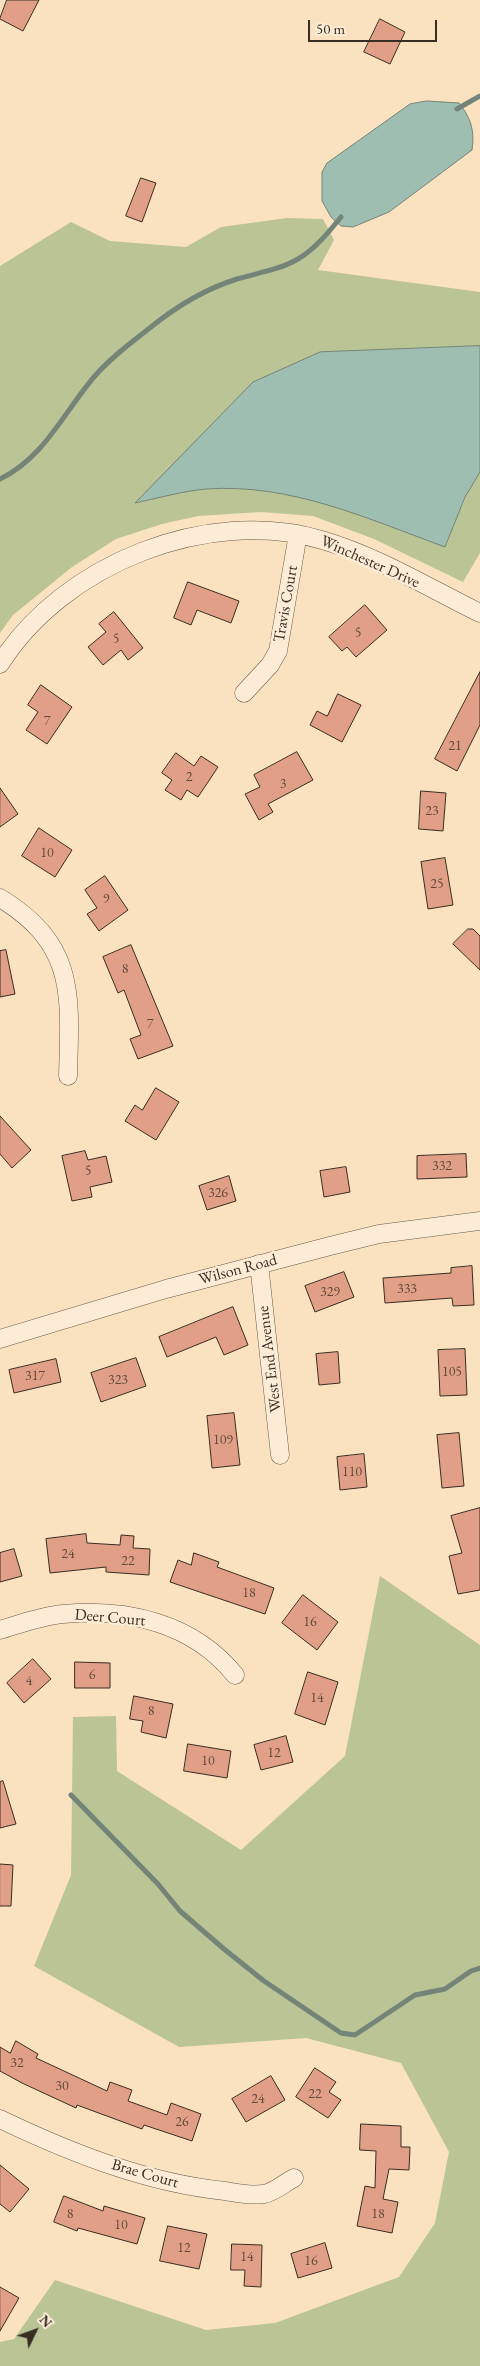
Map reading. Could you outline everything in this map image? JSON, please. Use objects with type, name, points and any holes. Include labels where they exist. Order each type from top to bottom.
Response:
[{"type":"street","name":"Winchester Drive","points":[[0,664],[21,636],[45,611],[91,577],[122,561],[164,545],[212,532],[253,529],[298,534],[322,540],[360,554],[480,613]]},
{"type":"street","name":"Travis Court","points":[[244,693],[270,665],[278,650],[298,534]]},
{"type":"street","points":[[0,898],[35,924],[53,946],[60,964],[66,982],[69,1003],[68,1076]]},
{"type":"street","name":"Wilson Road","points":[[0,1339],[166,1289],[379,1234],[480,1221]]},
{"type":"street","name":"West End Avenue","points":[[259,1264],[280,1455]]},
{"type":"street","name":"Deer Court","points":[[0,1630],[35,1619],[62,1614],[139,1618],[181,1632],[205,1645],[221,1658],[234,1675]]},
{"type":"street","name":"Brae Court","points":[[0,2120],[66,2149],[150,2177],[204,2189],[265,2194],[294,2178]]},
{"type":"green space","points":[[287,218],[323,219],[334,240],[318,270],[480,292],[480,553],[463,582],[374,539],[313,516],[261,512],[198,516],[162,524],[116,539],[72,567],[13,615],[0,633],[0,266],[71,222],[110,241],[186,247],[221,227]]},
{"type":"green space","points":[[380,1576],[480,1645],[480,2366],[0,2366],[0,2342],[14,2339],[55,2280],[206,2330],[275,2323],[399,2277],[435,2223],[449,2152],[401,2063],[306,2038],[179,2047],[34,1966],[71,1875],[73,1717],[116,1716],[117,1771],[241,1850],[345,1756]]},
{"type":"shaded area","points":[[427,101],[459,103],[467,114],[471,125],[473,137],[472,150],[389,212],[353,227],[341,226],[331,217],[322,201],[322,172],[327,163],[410,104]]},
{"type":"shaded area","points":[[480,346],[480,472],[465,497],[445,547],[328,505],[299,497],[268,492],[238,489],[206,489],[135,503],[253,382],[320,352]]},
{"type":"building","points":[[7,0],[39,0],[23,31],[0,19]]},
{"type":"building","points":[[380,19],[405,32],[390,64],[364,52]]},
{"type":"building","points":[[141,178],[156,183],[142,222],[126,216]]},
{"type":"building","points":[[188,582],[239,601],[231,623],[197,610],[191,625],[174,618]]},
{"type":"building","points":[[365,605],[387,630],[356,657],[347,647],[342,651],[329,637]]},
{"type":"building","points":[[114,612],[143,648],[128,660],[121,650],[103,665],[88,647],[106,632],[99,624]]},
{"type":"building","points":[[480,672],[480,725],[457,771],[435,759]]},
{"type":"building","points":[[41,685],[72,707],[47,744],[26,730],[38,712],[28,705]]},
{"type":"building","points":[[338,694],[361,705],[342,742],[310,725],[317,711],[327,716]]},
{"type":"building","points":[[297,752],[313,780],[268,804],[273,812],[259,820],[245,794],[260,787],[254,775]]},
{"type":"building","points":[[176,753],[194,766],[201,756],[218,767],[198,797],[187,790],[181,800],[165,790],[172,780],[162,773]]},
{"type":"building","points":[[0,788],[18,814],[0,827]]},
{"type":"building","points":[[421,791],[446,793],[443,831],[419,829]]},
{"type":"building","points":[[39,828],[72,850],[55,877],[22,856]]},
{"type":"building","points":[[445,858],[453,905],[428,909],[421,862]]},
{"type":"building","points":[[105,876],[128,910],[99,931],[87,914],[97,908],[85,890]]},
{"type":"building","points":[[468,929],[473,929],[480,936],[480,970],[453,944]]},
{"type":"building","points":[[131,945],[173,1046],[138,1059],[130,1039],[141,1035],[124,990],[118,993],[103,957]]},
{"type":"building","points":[[6,950],[15,994],[0,997],[0,951]]},
{"type":"building","points":[[156,1088],[179,1102],[156,1140],[125,1121],[135,1105],[142,1110]]},
{"type":"building","points":[[0,1116],[31,1150],[12,1168],[0,1154]]},
{"type":"building","points":[[85,1151],[88,1160],[106,1156],[112,1182],[90,1187],[92,1197],[72,1201],[62,1156]]},
{"type":"building","points":[[466,1154],[467,1177],[417,1179],[417,1156]]},
{"type":"building","points":[[346,1167],[350,1192],[324,1197],[320,1171]]},
{"type":"building","points":[[229,1176],[236,1201],[207,1210],[199,1186]]},
{"type":"building","points":[[472,1266],[474,1305],[453,1306],[452,1298],[385,1303],[383,1278],[451,1273],[451,1268]]},
{"type":"building","points":[[344,1272],[354,1297],[315,1312],[305,1286]]},
{"type":"building","points":[[233,1307],[248,1345],[224,1355],[216,1337],[167,1357],[159,1337]]},
{"type":"building","points":[[465,1349],[467,1395],[440,1396],[438,1350]]},
{"type":"building","points":[[338,1352],[340,1383],[319,1385],[316,1354]]},
{"type":"building","points":[[136,1358],[146,1386],[101,1402],[91,1373]]},
{"type":"building","points":[[56,1359],[61,1382],[14,1393],[9,1370]]},
{"type":"building","points":[[234,1413],[240,1465],[212,1468],[207,1416]]},
{"type":"building","points":[[459,1433],[464,1486],[442,1488],[437,1435]]},
{"type":"building","points":[[364,1454],[367,1487],[340,1490],[337,1457]]},
{"type":"building","points":[[480,1508],[480,1590],[458,1594],[449,1556],[462,1553],[451,1516]]},
{"type":"building","points":[[86,1534],[87,1543],[120,1545],[121,1535],[134,1536],[133,1548],[150,1549],[149,1575],[106,1572],[106,1567],[50,1573],[46,1539]]},
{"type":"building","points":[[14,1549],[22,1576],[0,1582],[0,1553]]},
{"type":"building","points":[[194,1553],[219,1562],[217,1567],[274,1588],[265,1614],[170,1582],[178,1560],[191,1565]]},
{"type":"building","points":[[303,1595],[338,1622],[317,1650],[282,1623]]},
{"type":"building","points":[[33,1659],[51,1679],[24,1703],[7,1683]]},
{"type":"building","points":[[75,1662],[110,1663],[110,1688],[75,1688]]},
{"type":"building","points":[[308,1672],[338,1682],[325,1725],[295,1714]]},
{"type":"building","points":[[134,1696],[173,1704],[166,1738],[141,1732],[143,1721],[130,1719]]},
{"type":"building","points":[[286,1736],[293,1762],[261,1770],[254,1745]]},
{"type":"building","points":[[188,1744],[231,1751],[227,1778],[184,1771]]},
{"type":"building","points":[[3,1781],[16,1824],[0,1828],[0,1782]]},
{"type":"building","points":[[0,1864],[13,1865],[11,1906],[0,1906]]},
{"type":"building","points":[[16,2041],[38,2054],[36,2058],[107,2091],[110,2082],[132,2090],[128,2101],[167,2115],[171,2103],[201,2114],[192,2141],[144,2125],[142,2129],[77,2105],[76,2108],[0,2071],[0,2047],[10,2053]]},
{"type":"building","points":[[315,2068],[336,2082],[329,2092],[341,2100],[328,2118],[296,2097]]},
{"type":"building","points":[[271,2076],[285,2100],[246,2122],[232,2099]]},
{"type":"building","points":[[361,2124],[401,2126],[401,2147],[410,2147],[409,2170],[389,2169],[383,2199],[398,2202],[392,2233],[357,2226],[365,2186],[375,2188],[376,2151],[360,2150]]},
{"type":"building","points":[[0,2165],[29,2189],[10,2212],[0,2204]]},
{"type":"building","points":[[64,2196],[103,2211],[104,2206],[145,2218],[137,2244],[78,2228],[77,2231],[54,2222]]},
{"type":"building","points":[[168,2226],[207,2234],[199,2269],[160,2261]]},
{"type":"building","points":[[325,2243],[332,2268],[298,2278],[291,2254]]},
{"type":"building","points":[[232,2244],[262,2245],[261,2287],[244,2286],[245,2270],[231,2270]]},
{"type":"building","points":[[0,2287],[19,2298],[0,2331]]},
{"type":"waterway","points":[[457,109],[480,96]]},
{"type":"waterway","points":[[0,479],[15,470],[41,447],[83,391],[107,363],[161,319],[181,305],[214,288],[291,263],[316,246],[341,217]]},
{"type":"waterway","points":[[71,1795],[158,1884],[180,1911],[264,1981],[341,2033],[355,2035],[415,1995],[445,1989],[471,1971],[480,1968]]}]
